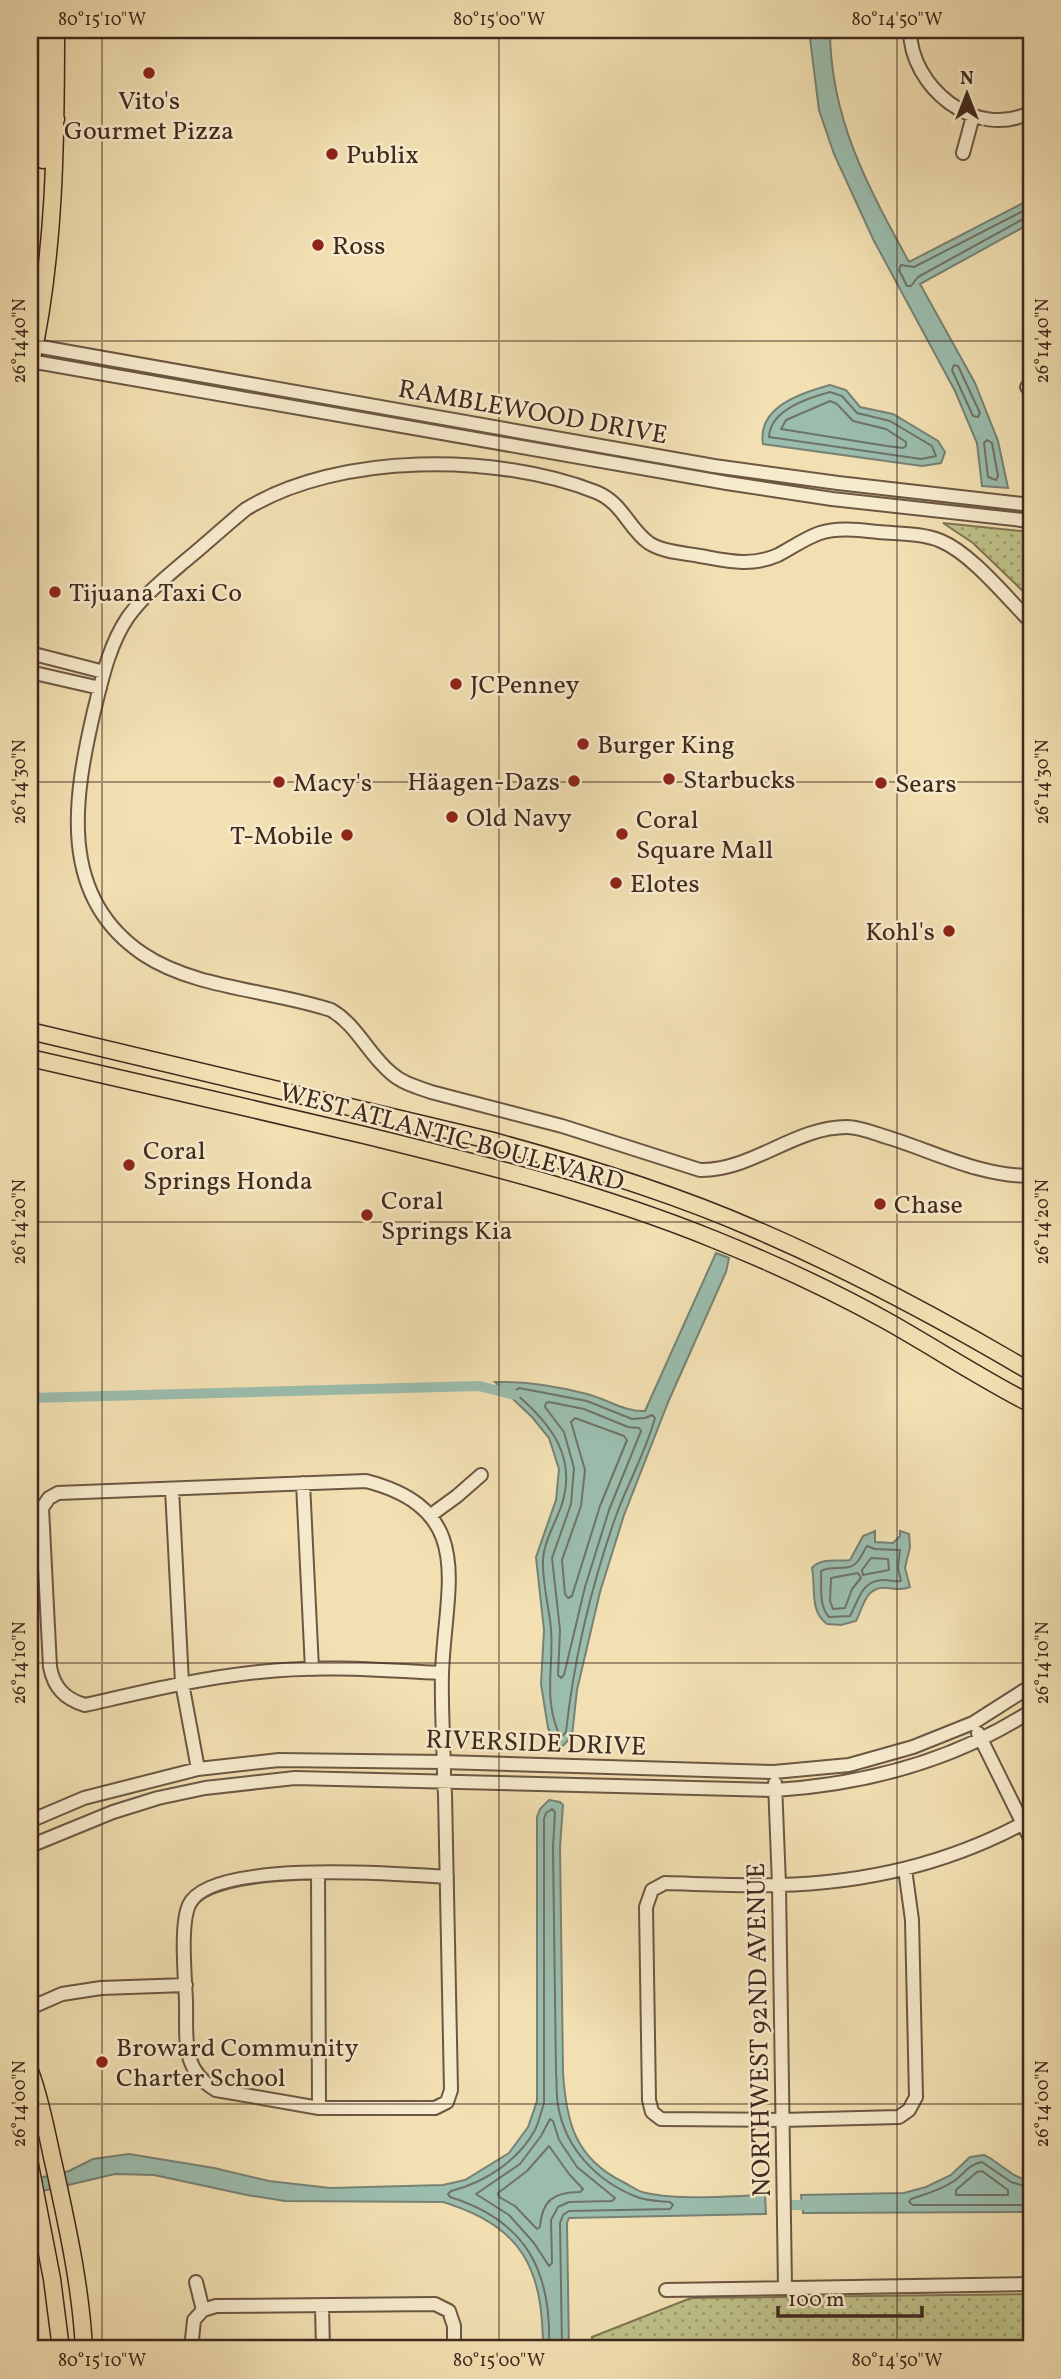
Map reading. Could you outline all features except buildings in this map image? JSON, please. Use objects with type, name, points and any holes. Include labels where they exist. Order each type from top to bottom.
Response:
[{"type":"main road","points":[[30,30],[30,50]]},
{"type":"main road","points":[[40,30],[41,94],[49,115],[56,119]]},
{"type":"main road","points":[[31,357],[45,279],[56,119],[56,30]]},
{"type":"main road","points":[[30,107],[41,119],[44,144],[42,169],[51,196]]},
{"type":"main road","name":"WEST ATLANTIC BOULEVARD","points":[[30,1031],[489,1139],[592,1170],[721,1216],[796,1247],[910,1304],[1031,1372]]},
{"type":"main road","name":"WEST ATLANTIC BOULEVARD","points":[[30,1058],[156,1085],[520,1173],[604,1199],[712,1238],[807,1279],[1031,1404]]},
{"type":"main road","points":[[30,2071],[60,2192],[77,2280],[84,2349]]},
{"type":"main road","points":[[31,2170],[52,2279],[61,2348]]},
{"type":"street","points":[[910,30],[915,57],[924,77],[935,92],[950,105],[973,116],[1008,119],[1031,112]]},
{"type":"street","points":[[963,153],[973,116]]},
{"type":"street","name":"RAMBLEWOOD DRIVE","points":[[31,357],[714,466],[1031,505]]},
{"type":"street","name":"RAMBLEWOOD DRIVE","points":[[31,357],[727,484],[1031,521]]},
{"type":"street","points":[[1031,622],[962,553],[941,541],[927,537],[872,531],[822,532],[777,555],[754,563],[740,563],[660,548],[652,544],[618,506],[598,493],[572,485],[496,469],[449,464],[349,472],[311,481],[275,494],[246,509],[149,594],[128,617],[117,636],[104,672],[79,781],[77,815],[79,854],[89,887],[111,924],[133,946],[160,964],[187,974],[331,1010],[348,1023],[377,1060],[393,1075],[410,1085],[574,1129],[692,1168],[715,1170],[733,1166],[819,1130],[850,1126],[970,1167],[995,1173],[1031,1175]]},
{"type":"street","points":[[30,653],[104,672]]},
{"type":"street","points":[[30,672],[100,688]]},
{"type":"street","points":[[431,1515],[481,1475]]},
{"type":"street","points":[[442,1673],[313,1669],[251,1672],[85,1706],[73,1702],[62,1694],[52,1681],[36,1546],[42,1508],[48,1498],[58,1493],[366,1481],[390,1487],[410,1497],[431,1515],[441,1533],[450,1577],[442,1673],[447,1877],[451,2090],[447,2102],[435,2108],[319,2108],[216,2090],[204,2083],[193,2071],[188,2056],[186,1985],[185,1917],[190,1903],[199,1892],[215,1884],[277,1875],[375,1872],[447,1877]]},
{"type":"street","points":[[303,1483],[313,1669]]},
{"type":"street","points":[[172,1489],[182,1684],[198,1769]]},
{"type":"street","name":"RIVERSIDE DRIVE","points":[[30,1821],[84,1798],[198,1769],[279,1760],[774,1772],[849,1765],[913,1747],[973,1723],[1031,1686]]},
{"type":"street","name":"RIVERSIDE DRIVE","points":[[30,1846],[113,1812],[158,1798],[205,1788],[295,1778],[776,1790],[830,1785],[909,1768],[982,1739],[1031,1711]]},
{"type":"street","points":[[973,1723],[1028,1821],[1031,1840]]},
{"type":"street","name":"NORTHWEST 92ND AVENUE","points":[[774,1772],[779,1885],[785,2287]]},
{"type":"street","points":[[905,1869],[912,1920],[916,2097],[909,2110],[899,2117],[782,2120],[661,2119],[652,2112],[649,2100],[646,1907],[652,1890],[665,1883],[779,1885],[850,1879],[905,1869],[984,1843],[1028,1821]]},
{"type":"street","points":[[318,1873],[319,2108]]},
{"type":"street","points":[[30,2008],[62,1994],[101,1987],[186,1985]]},
{"type":"street","points":[[196,2282],[203,2309]]},
{"type":"street","points":[[666,2290],[1031,2284]]},
{"type":"street","points":[[191,2349],[194,2319],[203,2309],[216,2306],[435,2304],[449,2311],[454,2349]]},
{"type":"street","points":[[322,2306],[323,2349]]},
{"type":"green space","points":[[943,523],[1031,532],[1031,599],[973,543]]},
{"type":"green space","points":[[1031,2294],[1031,2349],[592,2349],[592,2337],[691,2298]]},
{"type":"water","points":[[809,30],[830,30],[832,62],[844,122],[866,179],[909,262],[1031,199],[1031,223],[920,284],[975,383],[998,441],[1008,488],[982,486],[977,443],[955,391],[873,239],[834,154],[819,110]]},
{"type":"water","points":[[830,385],[846,390],[860,407],[893,414],[938,441],[945,452],[941,463],[922,466],[763,444],[763,431],[774,411],[794,397]]},
{"type":"water","points":[[716,1253],[729,1258],[726,1272],[669,1400],[624,1515],[600,1592],[577,1690],[572,1736],[558,1751],[548,1728],[541,1684],[544,1630],[536,1557],[556,1500],[559,1469],[549,1438],[532,1417],[495,1382],[530,1383],[564,1389],[645,1411]]},
{"type":"water","points":[[875,1531],[875,1542],[893,1543],[900,1536],[900,1531],[909,1534],[910,1547],[905,1568],[910,1587],[875,1590],[867,1597],[856,1621],[841,1625],[827,1624],[821,1619],[815,1606],[812,1568],[825,1561],[850,1560],[863,1536]]},
{"type":"water","points":[[549,1800],[563,1805],[560,1847],[563,2072],[567,2107],[576,2137],[594,2162],[640,2191],[686,2197],[765,2195],[766,2214],[569,2218],[569,2349],[543,2349],[539,2296],[523,2254],[510,2238],[492,2224],[443,2202],[285,2201],[154,2175],[115,2174],[30,2194],[30,2180],[69,2171],[93,2159],[129,2154],[214,2168],[269,2181],[330,2188],[443,2185],[465,2180],[509,2153],[528,2127],[537,2101],[537,1817],[540,1809]]},
{"type":"water","points":[[984,2155],[1031,2183],[1031,2212],[803,2213],[801,2195],[904,2193],[926,2187],[951,2175],[970,2157]]},
{"type":"waterway","points":[[30,1398],[479,1386],[515,1395]]},
{"type":"waterway","points":[[792,2205],[816,2205]]},
{"type":"place","name":"Vito's Gourmet Pizza","points":[[149,73]]},
{"type":"place","name":"Publix","points":[[332,154]]},
{"type":"place","name":"Ross","points":[[318,245]]},
{"type":"place","name":"Tijuana Taxi Co","points":[[55,592]]},
{"type":"place","name":"JCPenney","points":[[456,684]]},
{"type":"place","name":"Burger King","points":[[583,744]]},
{"type":"place","name":"Starbucks","points":[[669,779]]},
{"type":"place","name":"Häagen-Dazs","points":[[574,781]]},
{"type":"place","name":"Macy's","points":[[279,782]]},
{"type":"place","name":"Sears","points":[[881,783]]},
{"type":"place","name":"Old Navy","points":[[452,817]]},
{"type":"place","name":"Coral Square Mall","points":[[622,834]]},
{"type":"place","name":"T-Mobile","points":[[347,835]]},
{"type":"place","name":"Elotes","points":[[616,883]]},
{"type":"place","name":"Kohl's","points":[[949,931]]},
{"type":"place","name":"Coral Springs Honda","points":[[129,1165]]},
{"type":"place","name":"Chase","points":[[880,1204]]},
{"type":"place","name":"Coral Springs Kia","points":[[367,1215]]},
{"type":"place","name":"Broward Community Charter School","points":[[102,2062]]}]
